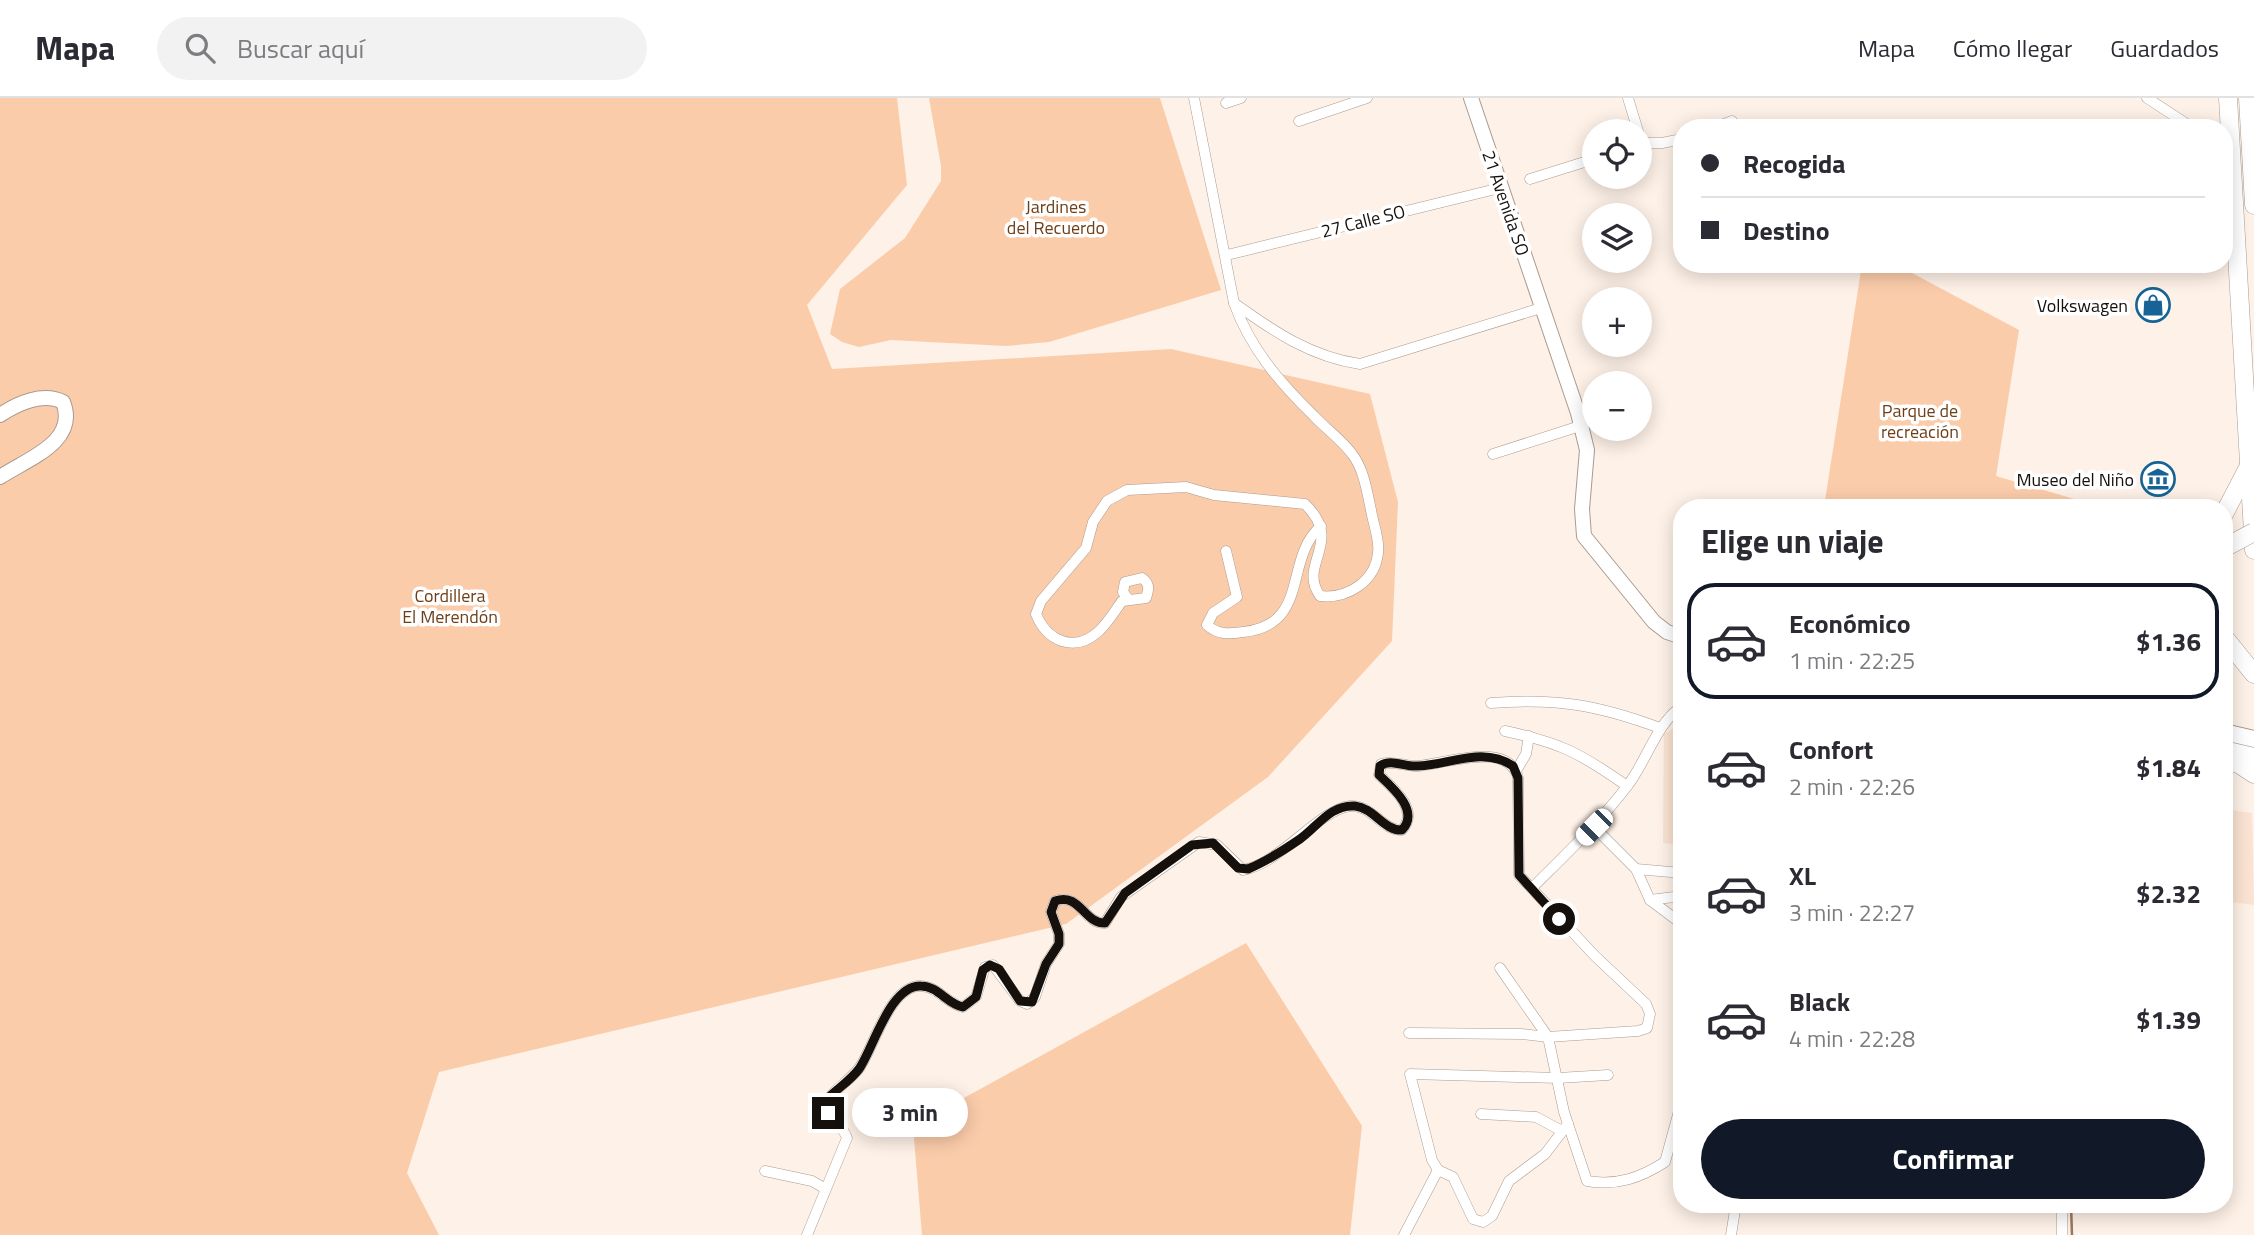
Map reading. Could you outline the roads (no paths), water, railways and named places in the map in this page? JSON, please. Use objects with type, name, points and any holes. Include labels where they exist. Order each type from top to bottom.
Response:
[{"type":"highway","points":[[2228,98],[2228,119]]},
{"type":"highway","points":[[2248,98],[2254,205]]},
{"type":"highway","points":[[2233,236],[2254,550]]},
{"type":"highway","points":[[2231,499],[2249,465]]},
{"type":"highway","points":[[2233,542],[2254,532]]},
{"type":"highway","points":[[2233,649],[2254,674]]},
{"type":"highway","points":[[2233,757],[2254,774]]},
{"type":"main road","points":[[2233,754],[2254,756]]},
{"type":"street","points":[[1128,599],[1122,601],[1098,632],[1079,643],[1065,643],[1054,638],[1042,628],[1036,614],[1041,601],[1086,548],[1093,522],[1107,501],[1127,490],[1186,486],[1214,495],[1305,504],[1315,513],[1321,526],[1323,542],[1312,576],[1313,586],[1320,596],[1333,597],[1352,592],[1371,573],[1378,552],[1366,486],[1354,455],[1294,397],[1251,344],[1242,325],[1234,303],[1227,255],[1194,98]]},
{"type":"street","points":[[1226,103],[1241,98]]},
{"type":"street","points":[[1299,121],[1367,98]]},
{"type":"street","name":"21 Avenida SO","points":[[1471,98],[1578,413],[1587,450],[1582,509],[1584,536],[1654,622],[1673,634]]},
{"type":"street","points":[[1628,98],[1634,119]]},
{"type":"street","points":[[2147,98],[2179,119]]},
{"type":"street","points":[[1652,141],[1662,144],[1673,141]]},
{"type":"street","points":[[1530,179],[1582,163]]},
{"type":"street","name":"27 Calle SO","points":[[1227,255],[1500,188]]},
{"type":"street","points":[[1234,303],[1292,342],[1331,358],[1360,364],[1541,308]]},
{"type":"street","points":[[0,415],[9,409],[52,396],[63,402],[69,415],[66,429],[56,441],[0,477]]},
{"type":"street","points":[[1493,454],[1580,426]]},
{"type":"street","points":[[1226,551],[1237,597],[1213,613],[1208,625],[1226,634],[1249,632],[1268,626],[1283,613],[1292,597],[1307,543],[1321,526]]},
{"type":"street","points":[[1491,704],[1565,701],[1630,716],[1660,728]]},
{"type":"street","points":[[1532,887],[1594,827],[1627,786],[1648,755],[1660,728],[1673,715]]},
{"type":"street","points":[[1505,732],[1530,736],[1567,748],[1627,786]]},
{"type":"street","points":[[1409,1033],[1522,1034],[1548,1037],[1638,1031],[1647,1028],[1650,1014],[1639,995],[1595,956],[1522,879],[1518,866],[1516,771],[1527,754],[1530,736]]},
{"type":"street","points":[[807,1235],[824,1188],[847,1138],[844,1130],[828,1113],[827,1102],[860,1067],[895,1001],[906,990],[921,986],[937,991],[960,1007],[968,1005],[976,997],[983,970],[990,965],[999,969],[1020,1001],[1032,1002],[1046,964],[1059,944],[1059,934],[1051,912],[1055,901],[1064,898],[1075,902],[1092,919],[1105,923],[1121,897],[1192,845],[1213,843],[1238,868],[1248,869],[1302,838],[1321,820],[1342,807],[1364,808],[1394,830],[1402,830],[1408,821],[1406,807],[1400,796],[1379,775],[1380,766],[1385,763],[1416,766],[1471,757],[1507,761],[1516,771]]},
{"type":"street","points":[[1594,827],[1636,869],[1650,900],[1673,917]]},
{"type":"street","points":[[1636,869],[1673,872]]},
{"type":"street","points":[[1650,900],[1673,897]]},
{"type":"street","points":[[1500,968],[1548,1037],[1558,1078],[1565,1127],[1587,1181],[1604,1184],[1640,1178],[1665,1161],[1673,1132]]},
{"type":"street","points":[[1565,1127],[1545,1154],[1509,1181],[1492,1216],[1483,1222],[1473,1219],[1453,1177],[1438,1170],[1428,1147],[1410,1074],[1558,1078],[1608,1075]]},
{"type":"street","points":[[1481,1114],[1528,1115],[1565,1127]]},
{"type":"street","points":[[1404,1235],[1438,1170]]},
{"type":"street","points":[[765,1171],[812,1181],[824,1188]]},
{"type":"street","points":[[1731,1235],[1735,1213]]},
{"type":"street","points":[[2062,1213],[2062,1235]]},
{"type":"waterway","points":[[2071,1213],[2072,1235]]},
{"type":"place","name":"Volkswagen","points":[[2153,305]]},
{"type":"place","name":"Museo del Niño","points":[[2158,479]]},
{"type":"park label","name":"Jardines del Recuerdo","points":[[1056,216]]},
{"type":"park label","name":"Parque de recreación","points":[[1920,420]]},
{"type":"park label","name":"Cordillera El Merendón","points":[[450,605]]}]
